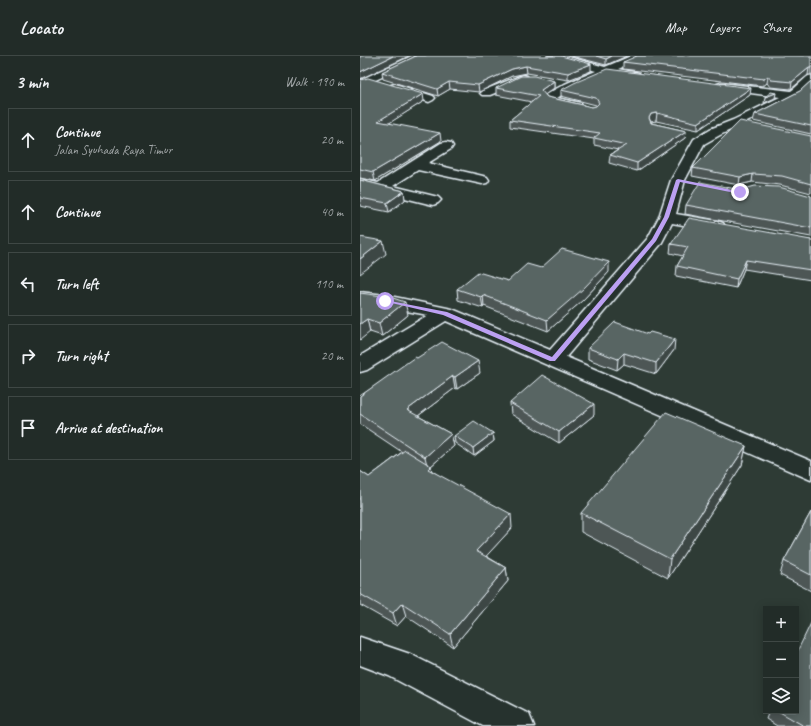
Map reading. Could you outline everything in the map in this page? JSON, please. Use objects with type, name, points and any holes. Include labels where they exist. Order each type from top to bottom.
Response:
[{"type":"street","points":[[364,82],[420,56]]},
{"type":"street","points":[[553,56],[607,69],[621,74],[648,77]]},
{"type":"street","points":[[585,107],[549,99],[550,96],[569,86],[640,56]]},
{"type":"street","points":[[486,93],[517,79],[527,77],[534,78]]},
{"type":"street","points":[[553,360],[655,240],[667,217],[678,180],[699,142],[698,136],[715,132],[737,123],[793,95],[804,87],[811,78]]},
{"type":"street","points":[[364,82],[402,89],[429,98]]},
{"type":"street","points":[[555,83],[569,86]]},
{"type":"street","points":[[709,84],[811,97]]},
{"type":"street","points":[[737,123],[758,128]]},
{"type":"street","points":[[380,188],[446,146]]},
{"type":"street","points":[[416,165],[482,180]]},
{"type":"street","points":[[678,180],[694,183]]},
{"type":"street","points":[[360,183],[433,200]]},
{"type":"street","points":[[667,217],[729,228]]},
{"type":"street","points":[[360,298],[385,301],[445,313],[811,471]]},
{"type":"street","points":[[360,365],[445,313]]},
{"type":"street","points":[[360,651],[399,665],[517,726]]},
{"type":"building","points":[[360,56],[393,56],[360,72]]},
{"type":"building","points":[[416,56],[561,56],[591,64],[568,73],[526,66],[512,69],[478,85],[449,82],[437,89],[382,72]]},
{"type":"building","points":[[596,56],[612,56],[606,59]]},
{"type":"building","points":[[637,56],[811,56],[811,68],[792,82],[771,80],[768,76],[764,79],[623,62]]},
{"type":"building","points":[[607,69],[751,88],[698,123],[657,113],[651,114],[649,118],[651,123],[686,131],[637,163],[610,155],[627,145],[594,138],[600,133],[510,120],[539,96],[496,88],[521,76],[534,76],[554,81],[541,90],[547,97],[592,107],[599,103],[596,98],[561,90]]},
{"type":"building","points":[[368,78],[423,94],[378,121],[440,133],[373,172],[360,169],[360,80]]},
{"type":"building","points":[[811,81],[811,126],[755,114],[800,91]]},
{"type":"building","points":[[771,92],[776,93],[765,97]]},
{"type":"building","points":[[740,121],[811,136],[811,184],[782,176],[753,174],[740,177],[693,168]]},
{"type":"building","points":[[360,180],[404,191],[387,203],[360,198]]},
{"type":"building","points":[[700,182],[741,190],[755,186],[779,187],[811,196],[811,228],[686,205]]},
{"type":"building","points":[[689,218],[811,240],[811,270],[746,260],[737,279],[677,266],[688,247],[671,244]]},
{"type":"building","points":[[360,237],[383,241],[360,259]]},
{"type":"building","points":[[562,249],[609,262],[583,289],[547,320],[483,295],[481,297],[457,289],[478,272],[508,281],[527,264],[541,268]]},
{"type":"building","points":[[360,293],[390,297],[405,302],[379,323],[367,319],[360,324]]},
{"type":"building","points":[[615,322],[648,334],[650,332],[675,339],[656,363],[624,353],[618,359],[588,348]]},
{"type":"building","points":[[442,342],[478,361],[455,377],[453,376],[407,410],[451,434],[425,457],[360,414],[360,396],[415,357],[417,358]]},
{"type":"building","points":[[542,375],[594,404],[559,432],[510,403]]},
{"type":"building","points":[[666,412],[746,446],[670,559],[581,513]]},
{"type":"building","points":[[474,421],[493,433],[473,448],[454,436]]},
{"type":"building","points":[[405,450],[431,466],[428,469],[511,514],[476,551],[506,568],[450,634],[402,603],[393,613],[360,594],[360,471],[369,477]]},
{"type":"building","points":[[811,512],[811,575],[784,561]]},
{"type":"building","points":[[811,623],[811,726],[804,726],[783,714],[799,714],[799,648]]},
{"type":"route","points":[[385,301],[445,313],[553,360],[655,240],[667,217],[678,180],[740,192]]}]
